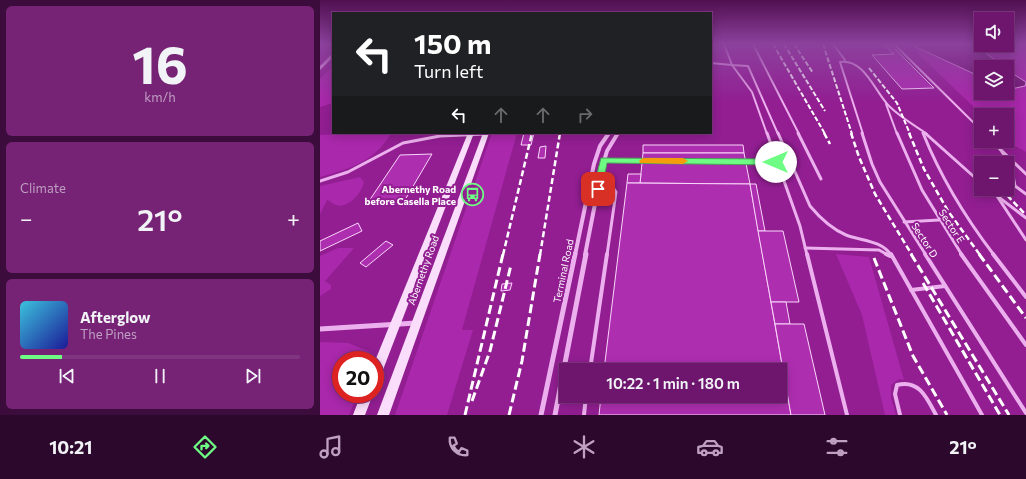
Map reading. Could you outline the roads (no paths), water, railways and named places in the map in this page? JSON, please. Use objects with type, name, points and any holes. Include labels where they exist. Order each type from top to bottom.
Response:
[{"type":"main road","name":"Abernethy Road","points":[[384,352],[470,134]]},
{"type":"main road","name":"Abernethy Road","points":[[383,415],[486,134]]},
{"type":"main road","points":[[359,415],[364,403]]},
{"type":"street","name":"Terminal Road","points":[[541,415],[594,164],[600,146],[608,134]]},
{"type":"street","points":[[555,415],[604,160],[617,134]]},
{"type":"street","points":[[320,329],[417,323]]},
{"type":"lane","points":[[715,63],[748,66],[807,201],[813,210],[824,221],[839,232],[883,247],[890,253],[982,415]]},
{"type":"lane","points":[[763,63],[821,179]]},
{"type":"lane","name":"Sector D","points":[[840,63],[872,164],[880,182],[1026,413]]},
{"type":"lane","points":[[854,63],[870,80],[886,103],[923,132],[974,177]]},
{"type":"lane","points":[[914,63],[974,123]]},
{"type":"lane","points":[[732,65],[752,92],[800,226],[847,415]]},
{"type":"lane","name":"Sector E","points":[[886,103],[907,161],[927,202],[956,247],[1026,345]]},
{"type":"lane","points":[[923,132],[936,164],[950,191],[994,255],[1026,297]]},
{"type":"lane","points":[[320,181],[348,172],[376,159],[403,143],[440,136],[470,134]]},
{"type":"lane","points":[[1000,149],[1026,174]]},
{"type":"lane","points":[[1000,149],[1012,167],[1014,185],[1026,194]]},
{"type":"lane","points":[[604,160],[776,162]]},
{"type":"lane","points":[[591,363],[616,192],[614,189],[598,189]]},
{"type":"lane","points":[[997,196],[1026,218]]},
{"type":"lane","points":[[997,196],[1026,240]]},
{"type":"lane","points":[[904,222],[939,220]]},
{"type":"lane","points":[[805,248],[882,251],[889,255],[896,264]]},
{"type":"lane","points":[[911,290],[945,286]]},
{"type":"lane","points":[[900,415],[894,390],[897,385],[903,384],[913,385],[922,391],[936,415]]},
{"type":"lane","points":[[584,415],[585,403]]},
{"type":"railway","points":[[784,63],[825,134]]},
{"type":"railway","points":[[796,63],[825,111]]},
{"type":"railway","points":[[807,63],[813,73]]},
{"type":"railway","points":[[829,63],[852,134]]},
{"type":"railway","points":[[869,68],[897,103],[910,134]]},
{"type":"railway","points":[[824,133],[830,144]]},
{"type":"railway","points":[[851,133],[859,157],[875,194],[912,255]]},
{"type":"railway","points":[[909,133],[924,169],[948,211],[980,255]]},
{"type":"railway","points":[[503,255],[532,134]]},
{"type":"railway","points":[[540,255],[560,134]]},
{"type":"railway","points":[[1008,196],[1026,215]]},
{"type":"railway","points":[[465,415],[503,254]]},
{"type":"railway","points":[[509,415],[522,361],[540,254]]},
{"type":"railway","points":[[911,254],[1009,415]]},
{"type":"railway","points":[[979,254],[1026,318]]},
{"type":"railway","points":[[874,258],[913,356],[947,415]]},
{"type":"railway","points":[[472,401],[490,351],[511,265]]},
{"type":"railway","points":[[923,283],[1000,415]]},
{"type":"place","name":"Abernethy Road before Casella Place","points":[[472,195]]}]
